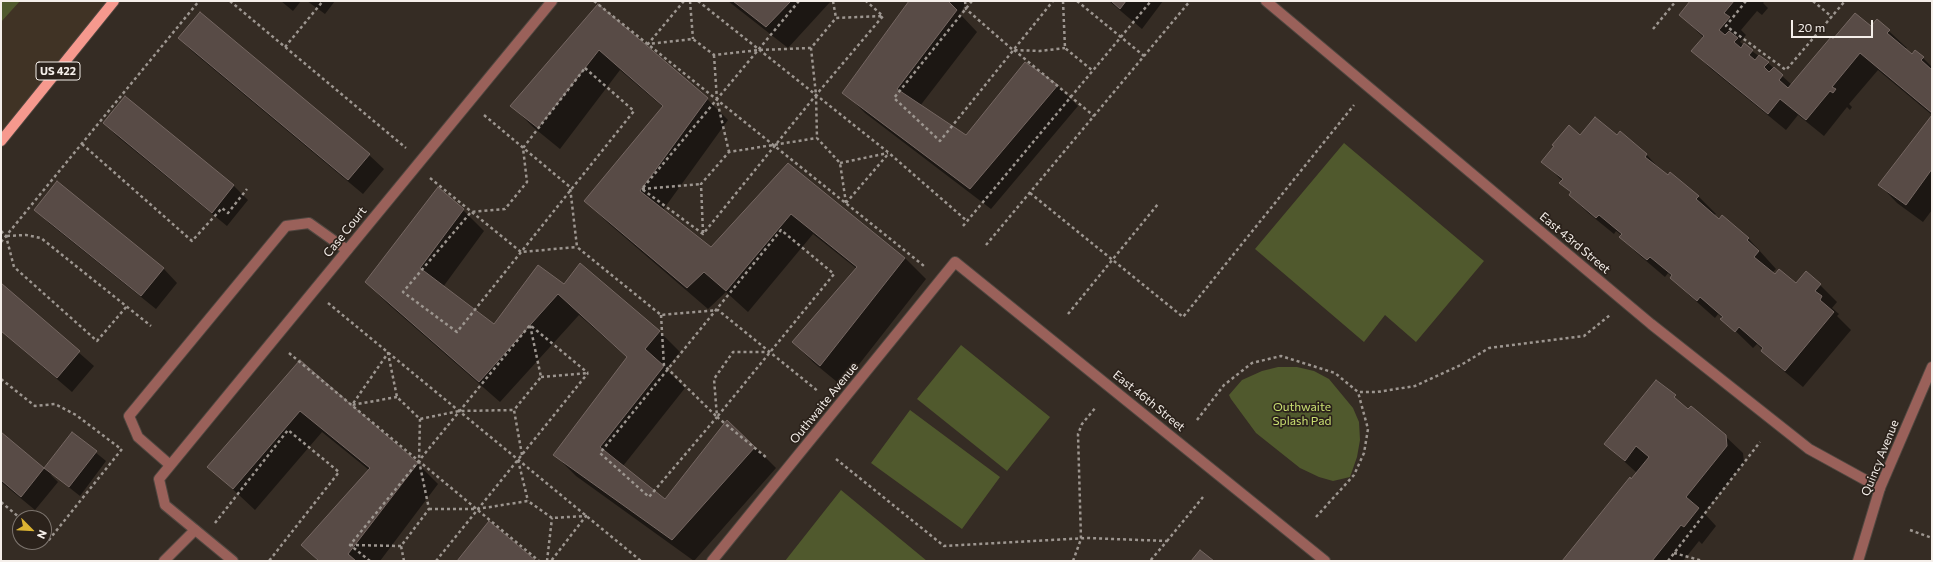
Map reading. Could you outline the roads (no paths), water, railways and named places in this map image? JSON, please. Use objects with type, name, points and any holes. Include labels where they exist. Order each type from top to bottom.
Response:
[{"type":"main road","name":"US 422","points":[[1,141],[114,1]]},
{"type":"street","name":"Case Court","points":[[196,530],[165,505],[159,479],[552,1]]},
{"type":"street","name":"East 43rd Street","points":[[1266,1],[1651,324],[1790,435],[1815,453],[1880,488]]},
{"type":"street","points":[[170,465],[138,437],[130,416],[286,226],[309,223],[347,250]]},
{"type":"street","name":"Outhwaite Avenue","points":[[712,561],[956,262]]},
{"type":"street","name":"East 46th Street","points":[[956,262],[1325,561]]},
{"type":"street","name":"Quincy Avenue","points":[[1858,561],[1880,488],[1932,367]]},
{"type":"street","points":[[164,561],[196,530],[233,561]]},
{"type":"park label","name":"Outhwaite Splash Pad","points":[[1302,414]]}]
